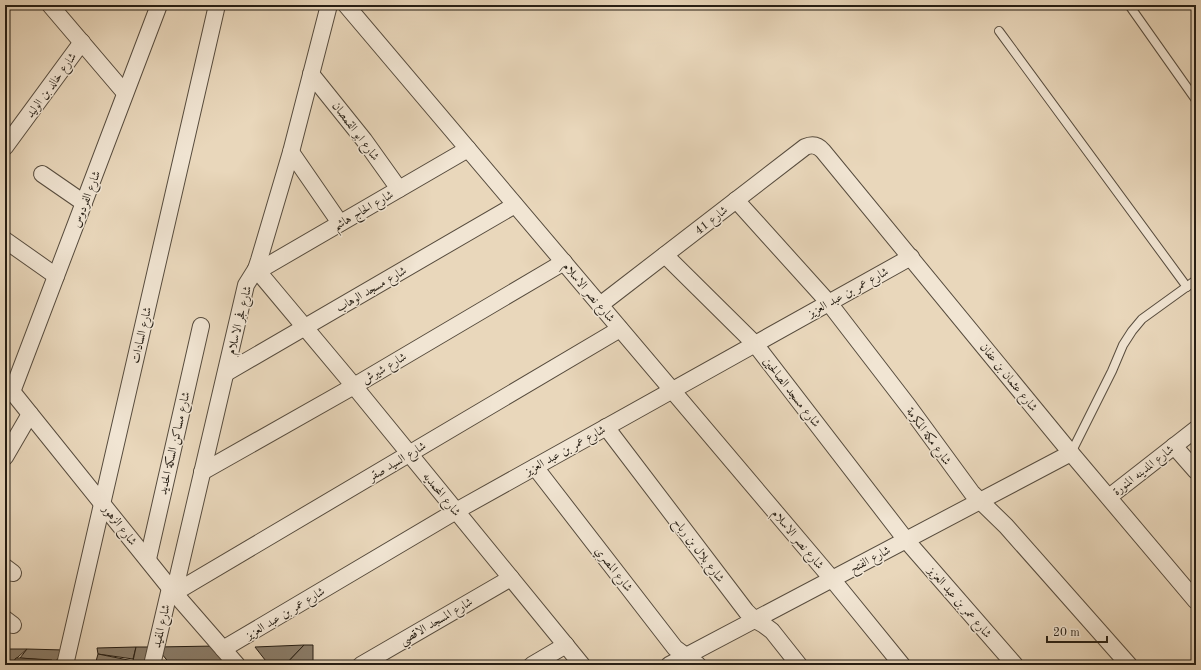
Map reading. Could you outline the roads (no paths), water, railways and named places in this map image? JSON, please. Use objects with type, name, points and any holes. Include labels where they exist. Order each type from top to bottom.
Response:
[{"type":"street","points":[[50,5],[126,93]]},
{"type":"street","name":"شارع الفردوس","points":[[9,388],[56,276],[159,5]]},
{"type":"street","name":"شارع السادات","points":[[66,665],[102,502],[217,5]]},
{"type":"street","name":"شارع فجر الاسلام","points":[[172,590],[202,472],[246,285],[257,270],[291,152],[329,5]]},
{"type":"street","name":"شارع نصر الاسلام","points":[[346,5],[600,306],[673,390],[832,579],[902,665]]},
{"type":"street","name":"شارع خالد بن الوليد","points":[[5,147],[82,42]]},
{"type":"street","name":"شارع ابو القمصان","points":[[311,74],[364,140],[399,189]]},
{"type":"street","name":"شارع 41","points":[[600,306],[805,147],[808,145],[817,145],[823,151]]},
{"type":"street","name":"شارع الحاج هاشم","points":[[257,270],[468,149]]},
{"type":"street","name":"شارع عثمان بن عفان","points":[[823,151],[1071,453],[1196,600]]},
{"type":"street","points":[[291,152],[340,223]]},
{"type":"street","points":[[42,174],[84,203]]},
{"type":"street","name":"شارع مكة المكرمة","points":[[736,200],[829,303],[909,407],[964,484],[979,501],[1006,526],[1129,665]]},
{"type":"street","name":"شارع مسجد الوهاب","points":[[226,372],[515,205]]},
{"type":"street","points":[[5,240],[56,276]]},
{"type":"street","name":"شارع مسجد الصالحين","points":[[665,255],[755,344],[906,540]]},
{"type":"street","name":"شارع عمر بن عبد العزيز","points":[[223,649],[456,511],[911,257]]},
{"type":"street","name":"شارع شيرش","points":[[202,472],[354,386],[564,262]]},
{"type":"street","name":"شارع المحمديه","points":[[257,270],[354,386],[582,665]]},
{"type":"street","name":"شارع مساكن السكة الحديد","points":[[148,559],[201,326]]},
{"type":"street","name":"شارع السيد صقر","points":[[172,590],[409,454],[620,329]]},
{"type":"street","name":"شارع الزهور","points":[[9,388],[172,590],[237,665]]},
{"type":"street","points":[[5,457],[30,414]]},
{"type":"street","name":"شارع بلال بن رباح","points":[[606,427],[742,606],[755,620],[772,632],[799,665]]},
{"type":"street","name":"شارع المدينه المنورة","points":[[1109,497],[1196,429]]},
{"type":"street","points":[[1174,446],[1196,472]]},
{"type":"street","name":"شارع الفتح","points":[[669,665],[692,661],[755,620],[1071,453]]},
{"type":"street","name":"شارع المصري","points":[[535,467],[675,648],[692,661]]},
{"type":"street","name":"شارع عمر بن عبد العزيز","points":[[906,540],[1015,665]]},
{"type":"street","name":"شارع المسجد الاقصي","points":[[361,665],[510,578]]},
{"type":"street","name":"شارع المفيد","points":[[152,665],[172,590]]},
{"type":"street","points":[[532,665],[566,645]]},
{"type":"lane","points":[[1128,5],[1196,100]]},
{"type":"lane","points":[[999,31],[1187,287]]},
{"type":"lane","points":[[1071,453],[1132,331],[1142,318],[1196,280]]}]
